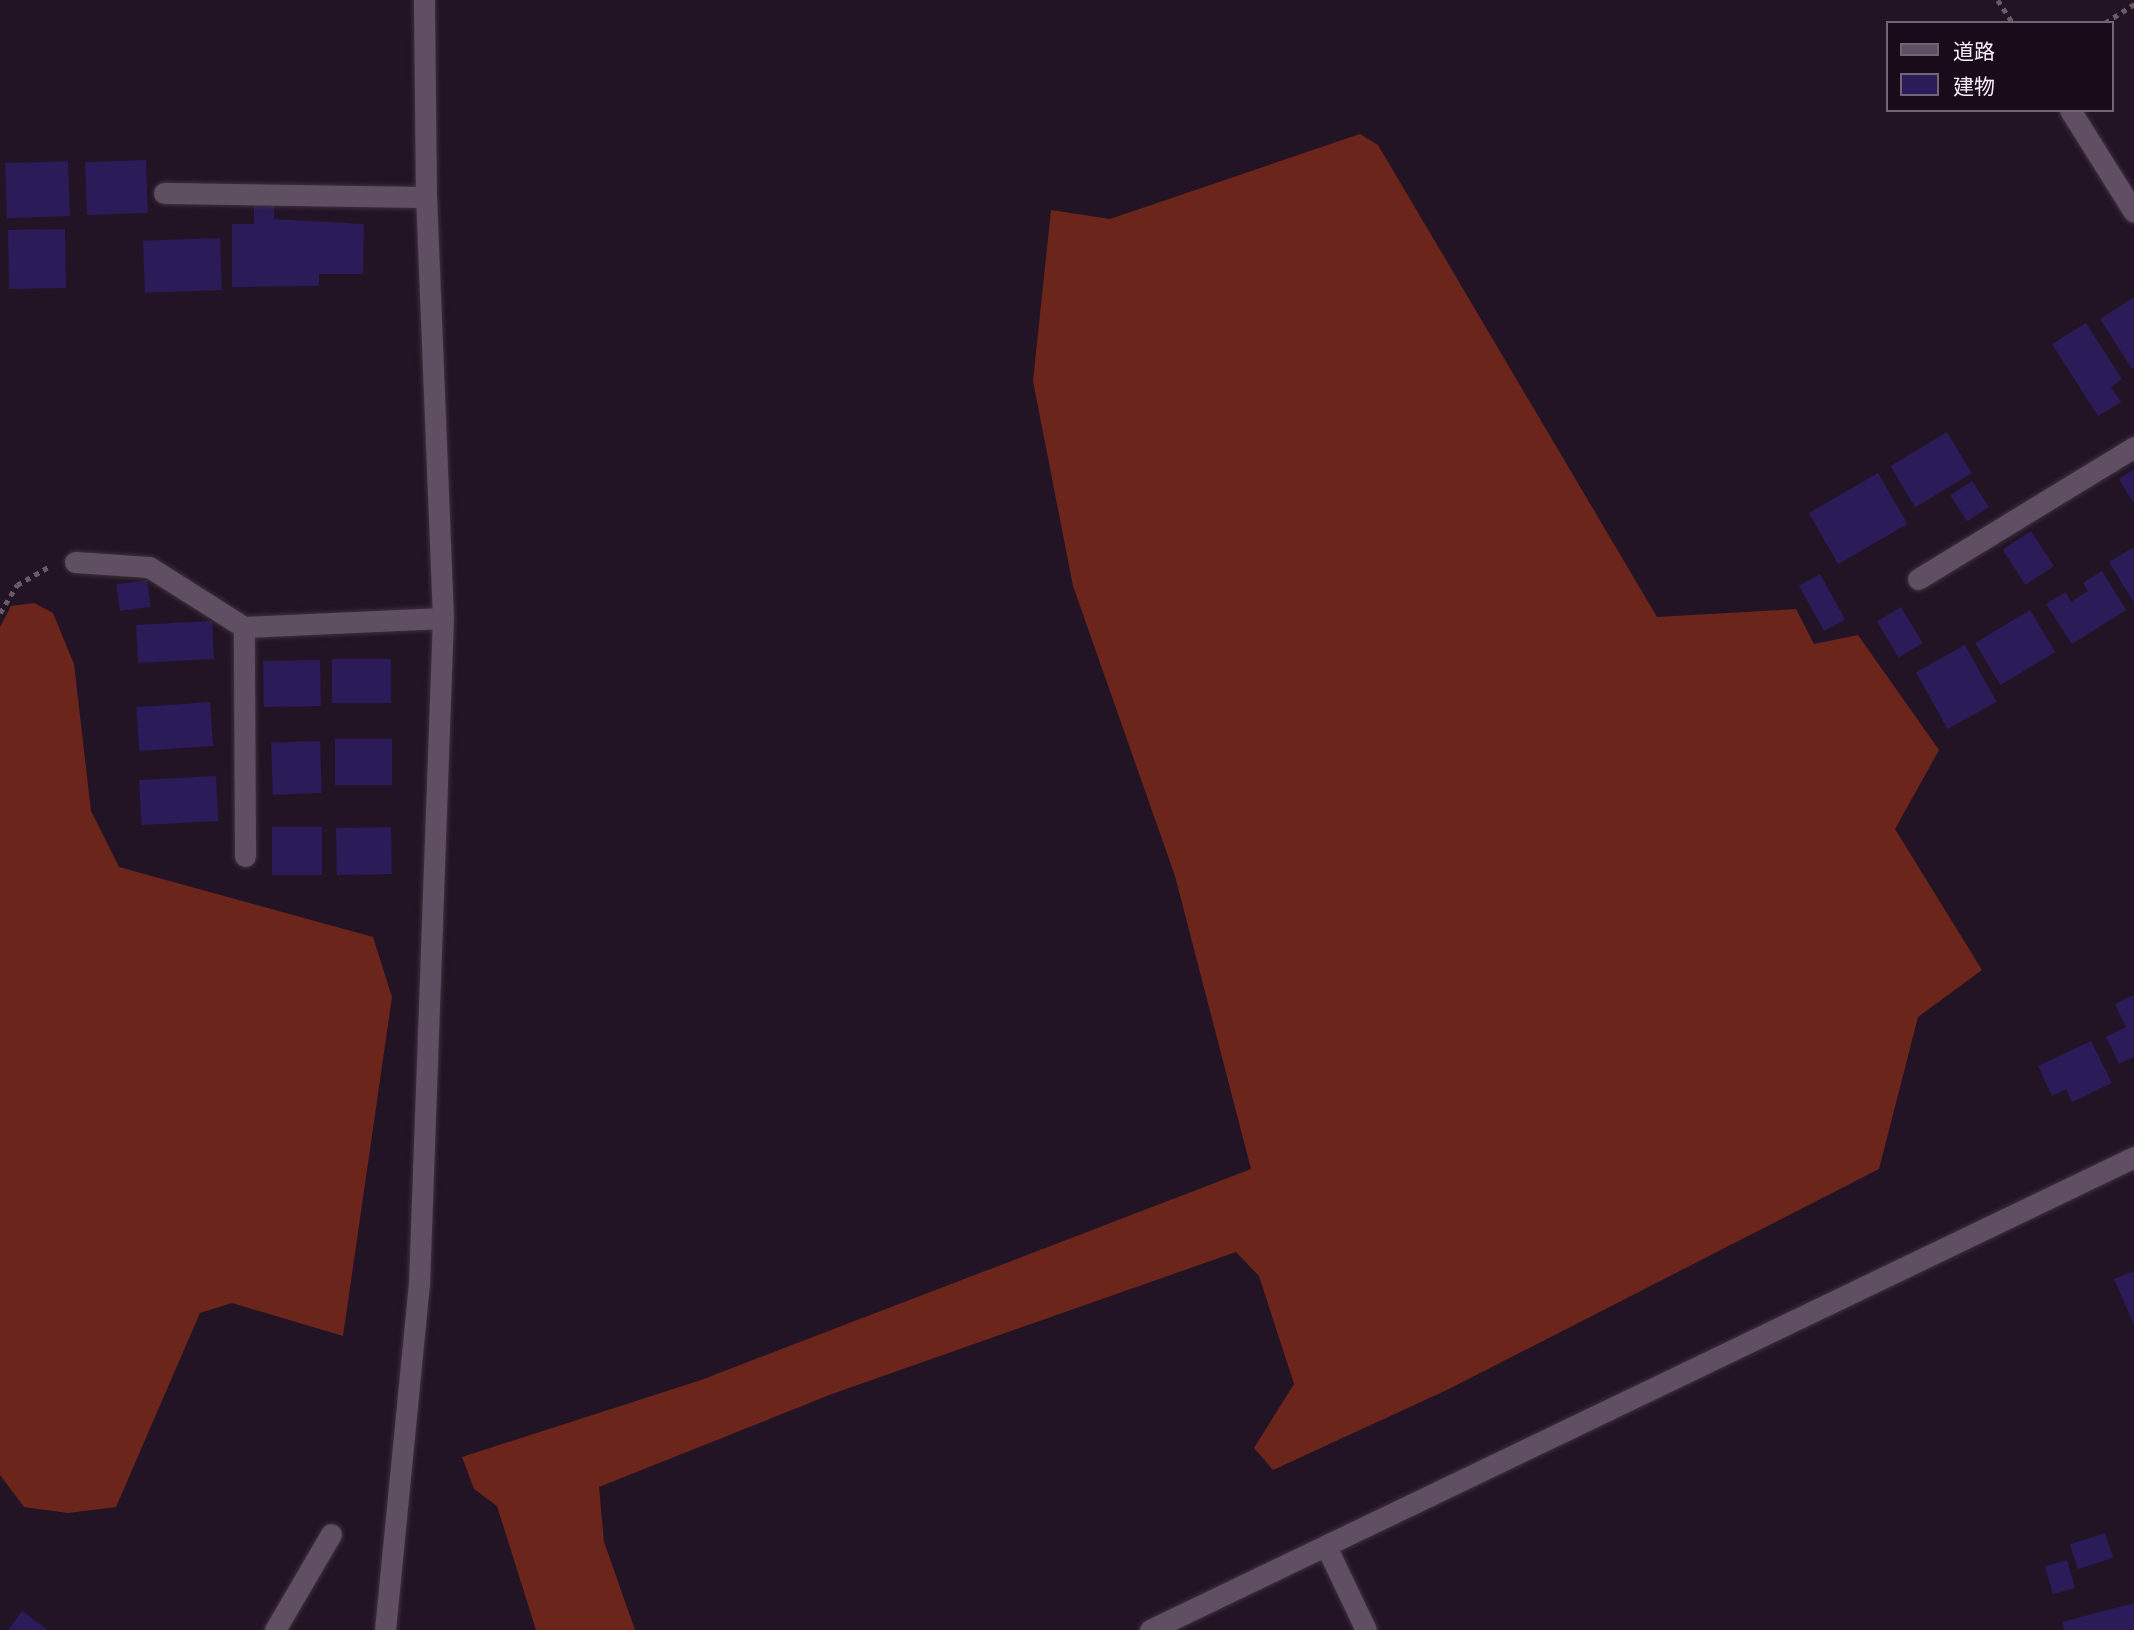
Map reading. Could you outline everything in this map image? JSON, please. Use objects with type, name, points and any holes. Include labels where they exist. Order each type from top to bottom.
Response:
[{"type":"street","points":[[385,1630],[419,1284],[443,618],[426,197],[424,0]]},
{"type":"street","points":[[2071,112],[2134,212]]},
{"type":"street","points":[[164,193],[426,197]]},
{"type":"street","points":[[1918,579],[2134,447]]},
{"type":"street","points":[[75,562],[149,567],[244,627],[443,618]]},
{"type":"street","points":[[244,627],[245,856]]},
{"type":"street","points":[[1150,1630],[2134,1157]]},
{"type":"street","points":[[275,1630],[331,1534]]},
{"type":"street","points":[[1326,1546],[1366,1630]]},
{"type":"path","points":[[1998,0],[2012,21]]},
{"type":"path","points":[[2108,21],[2134,4]]},
{"type":"path","points":[[0,613],[17,585],[47,567],[75,562]]},
{"type":"shaded area","points":[[1360,134],[1378,145],[1657,617],[1796,609],[1814,644],[1858,635],[1939,750],[1895,829],[1982,970],[1918,1017],[1879,1169],[1451,1388],[1273,1470],[1254,1448],[1294,1384],[1259,1276],[1236,1252],[832,1394],[599,1487],[604,1542],[635,1630],[536,1630],[497,1506],[474,1489],[462,1457],[701,1380],[1251,1169],[1175,876],[1073,586],[1033,381],[1051,210],[1110,219]]},
{"type":"shaded area","points":[[34,603],[53,613],[74,664],[91,811],[119,867],[373,937],[392,997],[343,1336],[232,1303],[200,1313],[116,1507],[68,1513],[24,1507],[0,1475],[0,627],[11,606]]},
{"type":"building","points":[[146,160],[148,213],[87,215],[85,162]]},
{"type":"building","points":[[68,161],[70,216],[7,218],[5,163]]},
{"type":"building","points":[[274,203],[274,219],[364,224],[363,274],[319,274],[319,286],[232,287],[232,224],[254,224],[254,204]]},
{"type":"building","points":[[65,229],[66,288],[9,289],[8,230]]},
{"type":"building","points":[[220,238],[222,290],[145,293],[143,241]]},
{"type":"building","points":[[2134,297],[2134,367],[2132,369],[2100,319]]},
{"type":"building","points":[[2086,323],[2122,379],[2111,387],[2121,402],[2098,416],[2052,344]]},
{"type":"building","points":[[1947,432],[1972,473],[1915,507],[1890,466]]},
{"type":"building","points":[[2134,469],[2134,504],[2119,479]]},
{"type":"building","points":[[1878,473],[1908,524],[1838,564],[1809,513]]},
{"type":"building","points":[[1972,481],[1989,507],[1967,521],[1950,495]]},
{"type":"building","points":[[2031,531],[2054,566],[2025,585],[2002,550]]},
{"type":"building","points":[[2134,547],[2134,603],[2109,562]]},
{"type":"building","points":[[2102,571],[2126,610],[2072,644],[2046,604],[2066,592],[2071,602],[2088,591],[2083,583]]},
{"type":"building","points":[[1820,574],[1845,619],[1824,631],[1799,586]]},
{"type":"building","points":[[147,580],[151,607],[120,611],[116,584]]},
{"type":"building","points":[[1901,607],[1923,643],[1899,657],[1877,621]]},
{"type":"building","points":[[2030,610],[2055,652],[2000,685],[1975,643]]},
{"type":"building","points":[[212,621],[214,659],[138,663],[136,625]]},
{"type":"building","points":[[1965,645],[1997,702],[1948,729],[1916,672]]},
{"type":"building","points":[[332,659],[391,659],[391,703],[332,703]]},
{"type":"building","points":[[320,660],[321,706],[264,707],[263,661]]},
{"type":"building","points":[[210,702],[213,746],[139,751],[136,707]]},
{"type":"building","points":[[335,739],[392,739],[392,785],[335,785]]},
{"type":"building","points":[[320,741],[322,793],[273,795],[271,743]]},
{"type":"building","points":[[216,776],[218,821],[141,825],[139,780]]},
{"type":"building","points":[[272,827],[322,827],[322,875],[272,875]]},
{"type":"building","points":[[391,827],[392,874],[337,875],[336,828]]},
{"type":"building","points":[[2134,995],[2134,1057],[2119,1064],[2106,1037],[2126,1027],[2115,1004]]},
{"type":"building","points":[[2091,1041],[2112,1083],[2072,1102],[2066,1089],[2052,1096],[2038,1066]]},
{"type":"building","points":[[2134,1271],[2134,1325],[2114,1279]]},
{"type":"building","points":[[2105,1533],[2113,1558],[2078,1569],[2070,1544]]},
{"type":"building","points":[[2067,1560],[2075,1588],[2053,1594],[2045,1566]]},
{"type":"building","points":[[2134,1603],[2134,1630],[2064,1630],[2062,1622]]},
{"type":"building","points":[[22,1611],[48,1630],[8,1630]]}]
